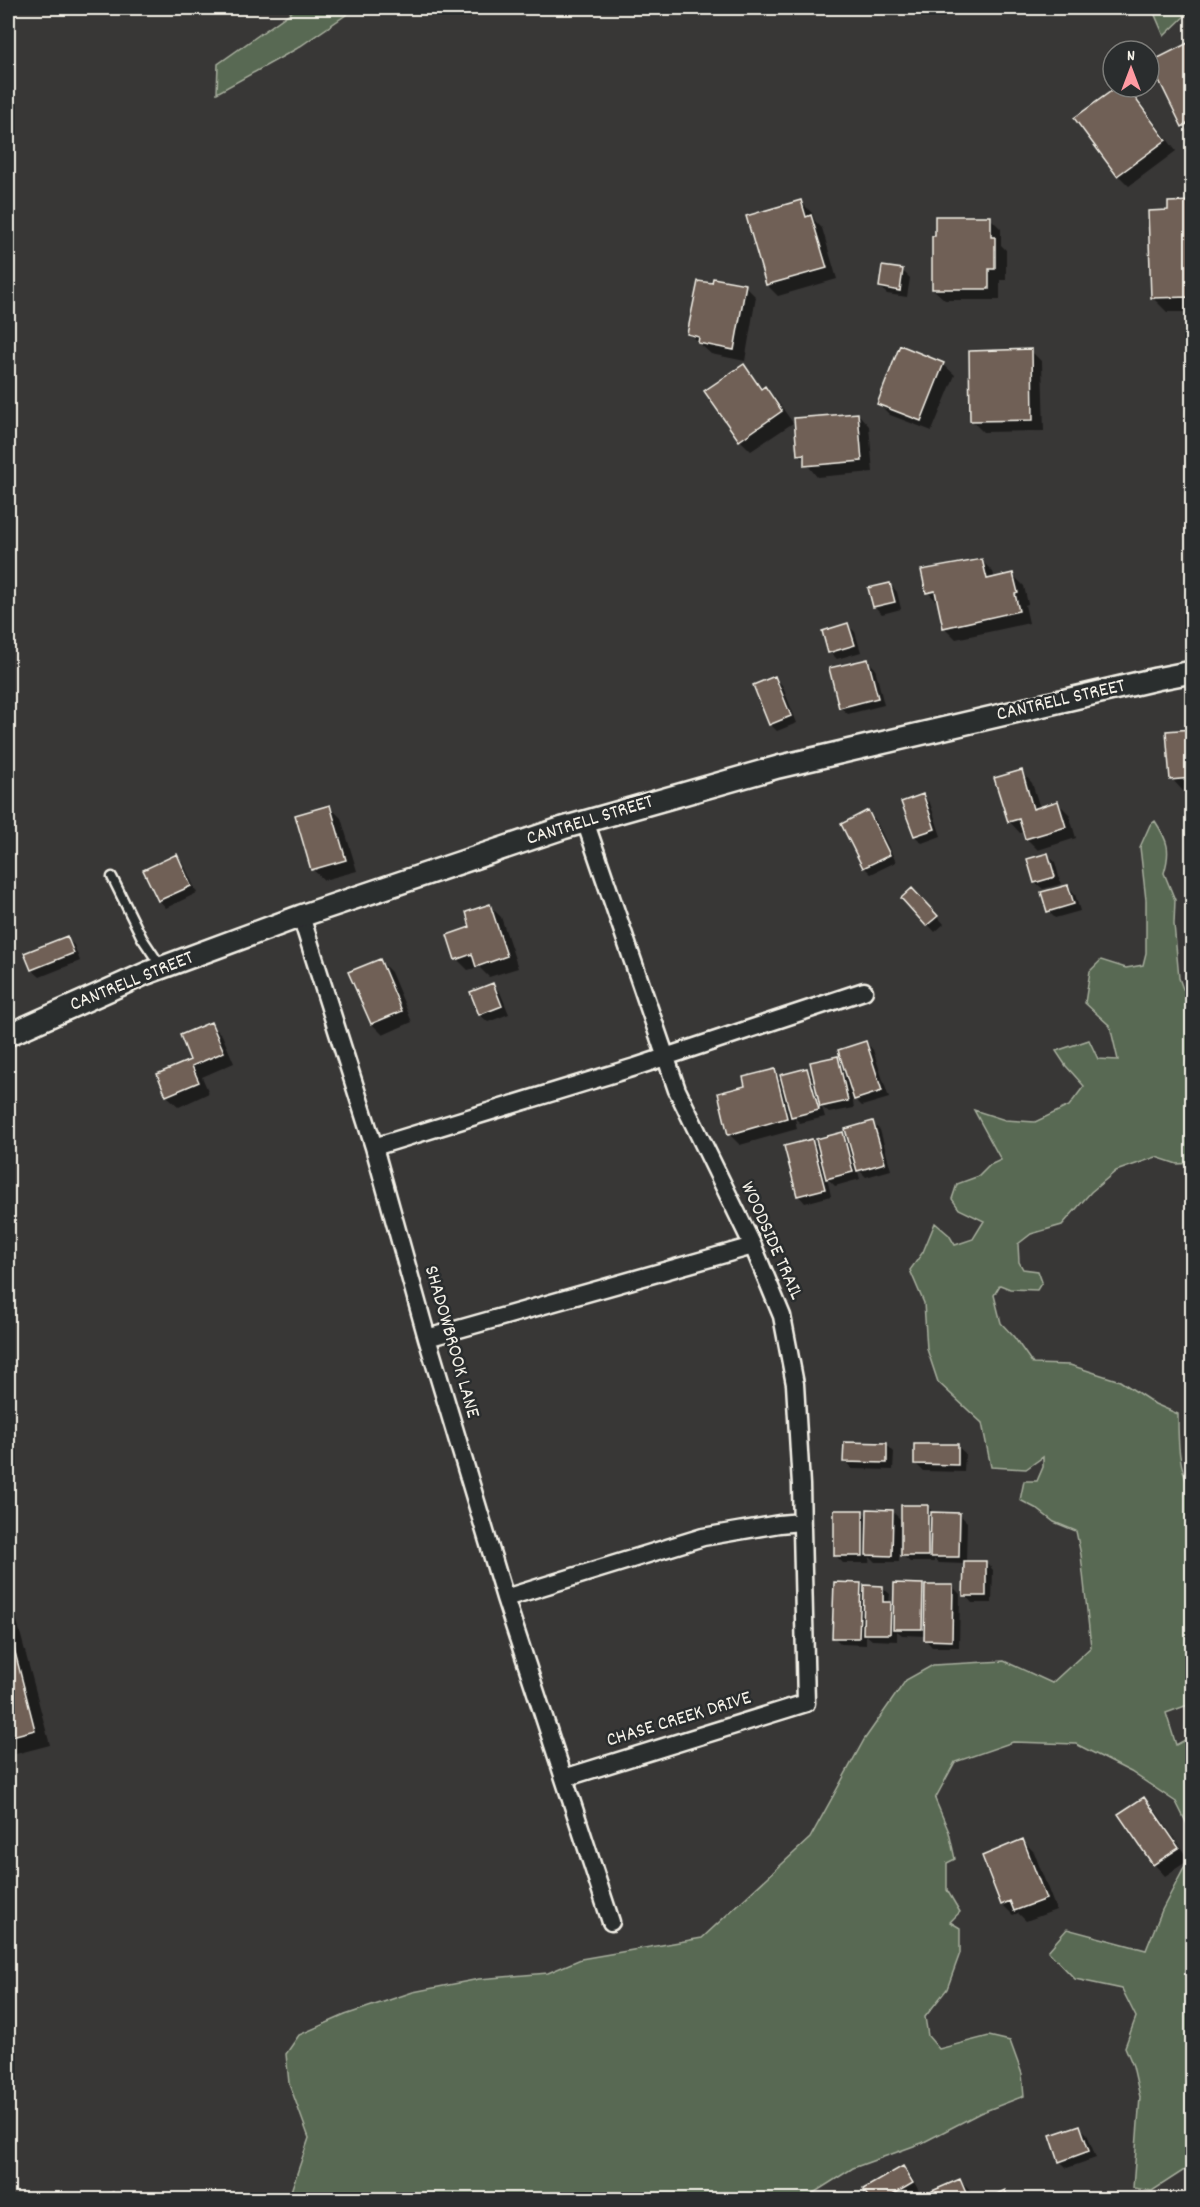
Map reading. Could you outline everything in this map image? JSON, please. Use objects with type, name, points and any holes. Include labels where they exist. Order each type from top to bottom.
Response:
[{"type":"street","name":"CANTRELL STREET","points":[[8,1035],[162,968],[301,916],[585,821],[778,767],[1192,672]]},
{"type":"street","name":"WOODSIDE TRAIL","points":[[585,821],[676,1090],[753,1246],[782,1317],[795,1384],[801,1485],[806,1703]]},
{"type":"street","name":"SHADOWBROOK LANE","points":[[301,916],[374,1147],[427,1338],[505,1598],[611,1922]]},
{"type":"street","points":[[374,1147],[664,1057],[864,991]]},
{"type":"street","points":[[427,1338],[753,1246]]},
{"type":"street","points":[[505,1598],[703,1537],[801,1522]]},
{"type":"street","name":"CHASE CREEK DRIVE","points":[[564,1778],[806,1703]]},
{"type":"lane","points":[[112,877],[142,938],[162,968]]},
{"type":"green space","points":[[297,8],[356,8],[296,49],[217,93],[218,64]]},
{"type":"green space","points":[[1152,8],[1192,8],[1192,9],[1164,36]]},
{"type":"green space","points":[[1155,821],[1163,834],[1168,852],[1164,873],[1175,900],[1174,924],[1179,978],[1183,989],[1192,993],[1192,1163],[1177,1164],[1156,1157],[1116,1171],[1091,1192],[1062,1225],[1031,1234],[1018,1244],[1019,1262],[1023,1269],[1038,1271],[1042,1282],[1037,1290],[1010,1289],[1000,1285],[994,1295],[1001,1323],[1033,1364],[1070,1365],[1120,1381],[1155,1404],[1178,1414],[1181,1464],[1192,1492],[1192,1706],[1185,1706],[1166,1713],[1176,1745],[1192,1736],[1192,1834],[1176,1802],[1131,1772],[1076,1744],[1013,1742],[955,1762],[935,1799],[949,1832],[955,1859],[947,1863],[947,1890],[960,1912],[950,1922],[960,1928],[960,1953],[947,1989],[925,2017],[928,2036],[939,2049],[989,2036],[1010,2041],[1022,2074],[1024,2096],[980,2113],[922,2143],[853,2168],[804,2199],[271,2199],[289,2197],[309,2138],[289,2083],[286,2054],[299,2035],[345,2015],[413,1992],[479,1979],[548,1973],[581,1959],[702,1938],[810,1838],[864,1740],[906,1680],[933,1665],[1004,1661],[1052,1683],[1091,1647],[1081,1555],[1076,1531],[1054,1522],[1020,1500],[1024,1481],[1037,1481],[1043,1467],[1043,1457],[1026,1469],[991,1467],[982,1423],[938,1382],[927,1349],[924,1303],[910,1270],[923,1252],[935,1223],[949,1235],[955,1245],[973,1239],[984,1221],[959,1209],[952,1199],[957,1184],[979,1176],[990,1165],[1001,1160],[974,1110],[1005,1120],[1035,1122],[1069,1106],[1084,1086],[1056,1051],[1089,1040],[1098,1059],[1118,1060],[1110,1026],[1085,1003],[1090,971],[1101,960],[1126,968],[1143,965],[1146,953],[1146,900],[1140,847],[1150,825]]},
{"type":"green space","points":[[1192,1845],[1192,2165],[1152,2191],[1133,2188],[1140,2097],[1133,2066],[1125,2047],[1136,2017],[1122,1989],[1075,1979],[1048,1951],[1067,1929],[1146,1950],[1162,1910],[1184,1868]]},
{"type":"building","points":[[1192,41],[1192,121],[1182,127],[1161,84],[1161,56]]},
{"type":"building","points":[[1101,99],[1136,99],[1166,140],[1117,176],[1074,118]]},
{"type":"building","points":[[801,200],[806,217],[811,215],[827,268],[766,285],[746,216]]},
{"type":"building","points":[[1192,201],[1192,304],[1191,297],[1151,298],[1148,211],[1168,210],[1168,202]]},
{"type":"building","points":[[935,216],[991,216],[991,237],[995,237],[995,269],[989,269],[989,289],[932,289],[932,236],[935,236]]},
{"type":"building","points":[[882,266],[903,269],[900,291],[879,287]]},
{"type":"building","points":[[713,278],[746,284],[734,350],[698,343],[699,337],[687,334],[698,281],[712,283]]},
{"type":"building","points":[[900,345],[944,363],[921,421],[877,404]]},
{"type":"building","points":[[1032,349],[1033,420],[970,421],[969,351]]},
{"type":"building","points":[[744,364],[761,389],[765,386],[782,411],[739,441],[704,391]]},
{"type":"building","points":[[858,413],[862,461],[804,466],[804,454],[797,455],[794,418]]},
{"type":"building","points":[[982,559],[987,579],[1013,573],[1018,593],[1015,594],[1019,611],[943,628],[935,591],[926,593],[921,570]]},
{"type":"building","points":[[890,583],[895,602],[873,607],[868,588]]},
{"type":"building","points":[[848,623],[855,645],[828,653],[822,631]]},
{"type":"building","points":[[868,659],[878,698],[839,708],[829,668]]},
{"type":"building","points":[[775,676],[791,716],[769,725],[753,685]]},
{"type":"building","points":[[1192,729],[1192,778],[1170,780],[1166,731]]},
{"type":"building","points":[[1022,770],[1033,809],[1058,801],[1066,827],[1025,839],[1019,819],[1008,822],[994,778]]},
{"type":"building","points":[[923,794],[935,829],[914,836],[901,802]]},
{"type":"building","points":[[330,805],[346,860],[311,870],[295,815]]},
{"type":"building","points":[[868,810],[890,855],[863,868],[841,824]]},
{"type":"building","points":[[1048,853],[1055,877],[1034,883],[1027,859]]},
{"type":"building","points":[[177,854],[191,886],[158,901],[143,870]]},
{"type":"building","points":[[1068,885],[1074,904],[1047,912],[1041,892]]},
{"type":"building","points":[[912,888],[938,916],[926,926],[901,898]]},
{"type":"building","points":[[490,904],[507,956],[476,967],[472,954],[455,960],[447,935],[470,927],[466,912]]},
{"type":"building","points":[[67,936],[74,953],[31,970],[24,953]]},
{"type":"building","points":[[380,959],[402,1011],[371,1024],[348,972]]},
{"type":"building","points":[[493,983],[502,1006],[479,1015],[470,992]]},
{"type":"building","points":[[211,1022],[224,1052],[192,1066],[199,1082],[166,1096],[157,1074],[190,1060],[180,1035]]},
{"type":"building","points":[[866,1041],[882,1091],[854,1100],[838,1050]]},
{"type":"building","points":[[838,1056],[848,1101],[820,1107],[810,1062]]},
{"type":"building","points":[[807,1068],[819,1110],[791,1117],[780,1075]]},
{"type":"building","points":[[775,1069],[787,1118],[728,1135],[718,1093],[745,1086],[743,1077]]},
{"type":"building","points":[[873,1121],[885,1163],[857,1171],[845,1129]]},
{"type":"building","points":[[843,1132],[853,1172],[826,1179],[816,1139]]},
{"type":"building","points":[[812,1139],[825,1189],[797,1196],[784,1146]]},
{"type":"building","points":[[844,1442],[887,1443],[887,1463],[843,1462]]},
{"type":"building","points":[[914,1444],[958,1444],[958,1465],[914,1464]]},
{"type":"building","points":[[901,1505],[928,1505],[928,1556],[901,1556]]},
{"type":"building","points":[[867,1509],[893,1510],[892,1556],[866,1555]]},
{"type":"building","points":[[834,1510],[863,1510],[863,1556],[834,1556]]},
{"type":"building","points":[[931,1512],[960,1513],[959,1557],[930,1557]]},
{"type":"building","points":[[964,1561],[986,1561],[986,1596],[963,1596]]},
{"type":"building","points":[[834,1582],[861,1583],[859,1638],[832,1638]]},
{"type":"building","points":[[894,1583],[923,1584],[922,1629],[893,1629]]},
{"type":"building","points":[[864,1585],[883,1586],[883,1602],[891,1602],[890,1634],[863,1634]]},
{"type":"building","points":[[925,1585],[953,1585],[952,1641],[924,1640]]},
{"type":"building","points":[[8,1625],[35,1730],[8,1737]]},
{"type":"building","points":[[1144,1797],[1179,1848],[1153,1865],[1118,1814]]},
{"type":"building","points":[[1023,1839],[1046,1899],[1014,1911],[1010,1901],[1001,1905],[982,1856]]},
{"type":"building","points":[[1080,2125],[1089,2151],[1059,2162],[1050,2135]]},
{"type":"building","points":[[903,2166],[913,2183],[884,2200],[870,2200],[863,2189]]},
{"type":"building","points":[[960,2179],[969,2200],[935,2200],[932,2191]]},
{"type":"building","points":[[1005,2190],[1009,2200],[984,2200]]},
{"type":"building","points":[[113,2192],[115,2200],[87,2200]]}]
